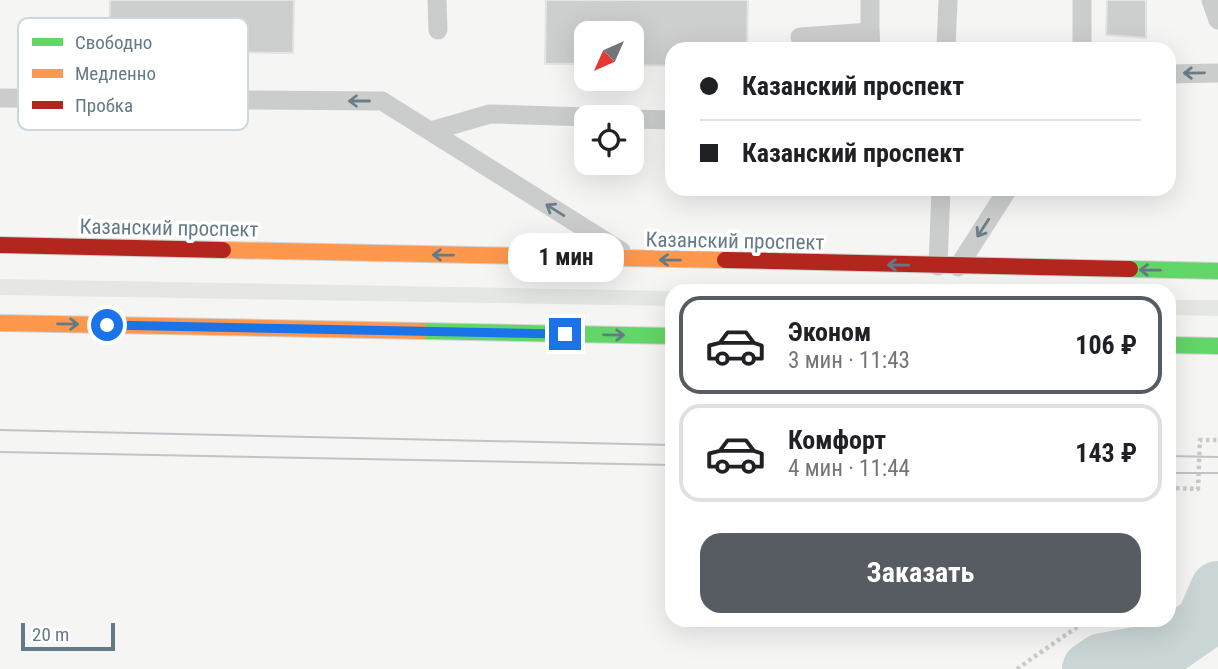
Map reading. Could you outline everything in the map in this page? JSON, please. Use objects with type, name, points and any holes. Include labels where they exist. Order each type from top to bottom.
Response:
[{"type":"main road","name":"Казанский проспект","points":[[0,245],[1218,271]]},
{"type":"main road","points":[[0,323],[665,336]]},
{"type":"main road","points":[[1176,345],[1218,346]]},
{"type":"lane","points":[[437,0],[438,30]]},
{"type":"lane","points":[[800,37],[870,41],[870,0]]},
{"type":"lane","points":[[946,42],[948,0]]},
{"type":"lane","points":[[1082,0],[1082,42]]},
{"type":"lane","points":[[1211,0],[1218,20]]},
{"type":"lane","points":[[1176,74],[1218,73]]},
{"type":"lane","points":[[0,98],[18,98]]},
{"type":"lane","points":[[248,100],[382,101],[634,259]]},
{"type":"lane","points":[[431,131],[490,114],[574,117]]},
{"type":"lane","points":[[644,119],[665,120]]},
{"type":"lane","points":[[938,266],[941,196]]},
{"type":"lane","points":[[958,267],[1004,196]]},
{"type":"path","points":[[1176,488],[1198,489],[1200,440],[1218,440]]},
{"type":"path","points":[[1017,669],[1077,627]]},
{"type":"shaded area","points":[[0,279],[665,291],[665,306],[0,295]]},
{"type":"shaded area","points":[[1176,300],[1218,300],[1218,316],[1176,315]]},
{"type":"building","points":[[110,0],[294,0],[293,53],[248,53],[248,18],[110,18]]},
{"type":"building","points":[[546,0],[748,0],[747,42],[665,42],[665,66],[644,65],[644,21],[574,21],[574,64],[545,64]]},
{"type":"building","points":[[1107,0],[1146,0],[1146,38],[1106,35]]},
{"type":"waterway","points":[[1090,669],[1102,661],[1164,650],[1204,622],[1218,589]]},
{"type":"tram line","points":[[0,430],[665,445]]},
{"type":"tram line","points":[[0,452],[665,465]]},
{"type":"tram line","points":[[1176,456],[1218,457]]},
{"type":"tram line","points":[[1176,473],[1218,473]]},
{"type":"traffic: fast","points":[[1130,269],[1218,271]]},
{"type":"traffic: fast","points":[[421,331],[665,336]]},
{"type":"traffic: fast","points":[[1176,345],[1218,346]]},
{"type":"traffic: slow","points":[[223,250],[725,260]]},
{"type":"traffic: slow","points":[[0,323],[421,331]]},
{"type":"traffic: jam","points":[[0,245],[223,250]]},
{"type":"traffic: jam","points":[[725,260],[1130,269]]},
{"type":"route","points":[[107,325],[565,334]]}]
